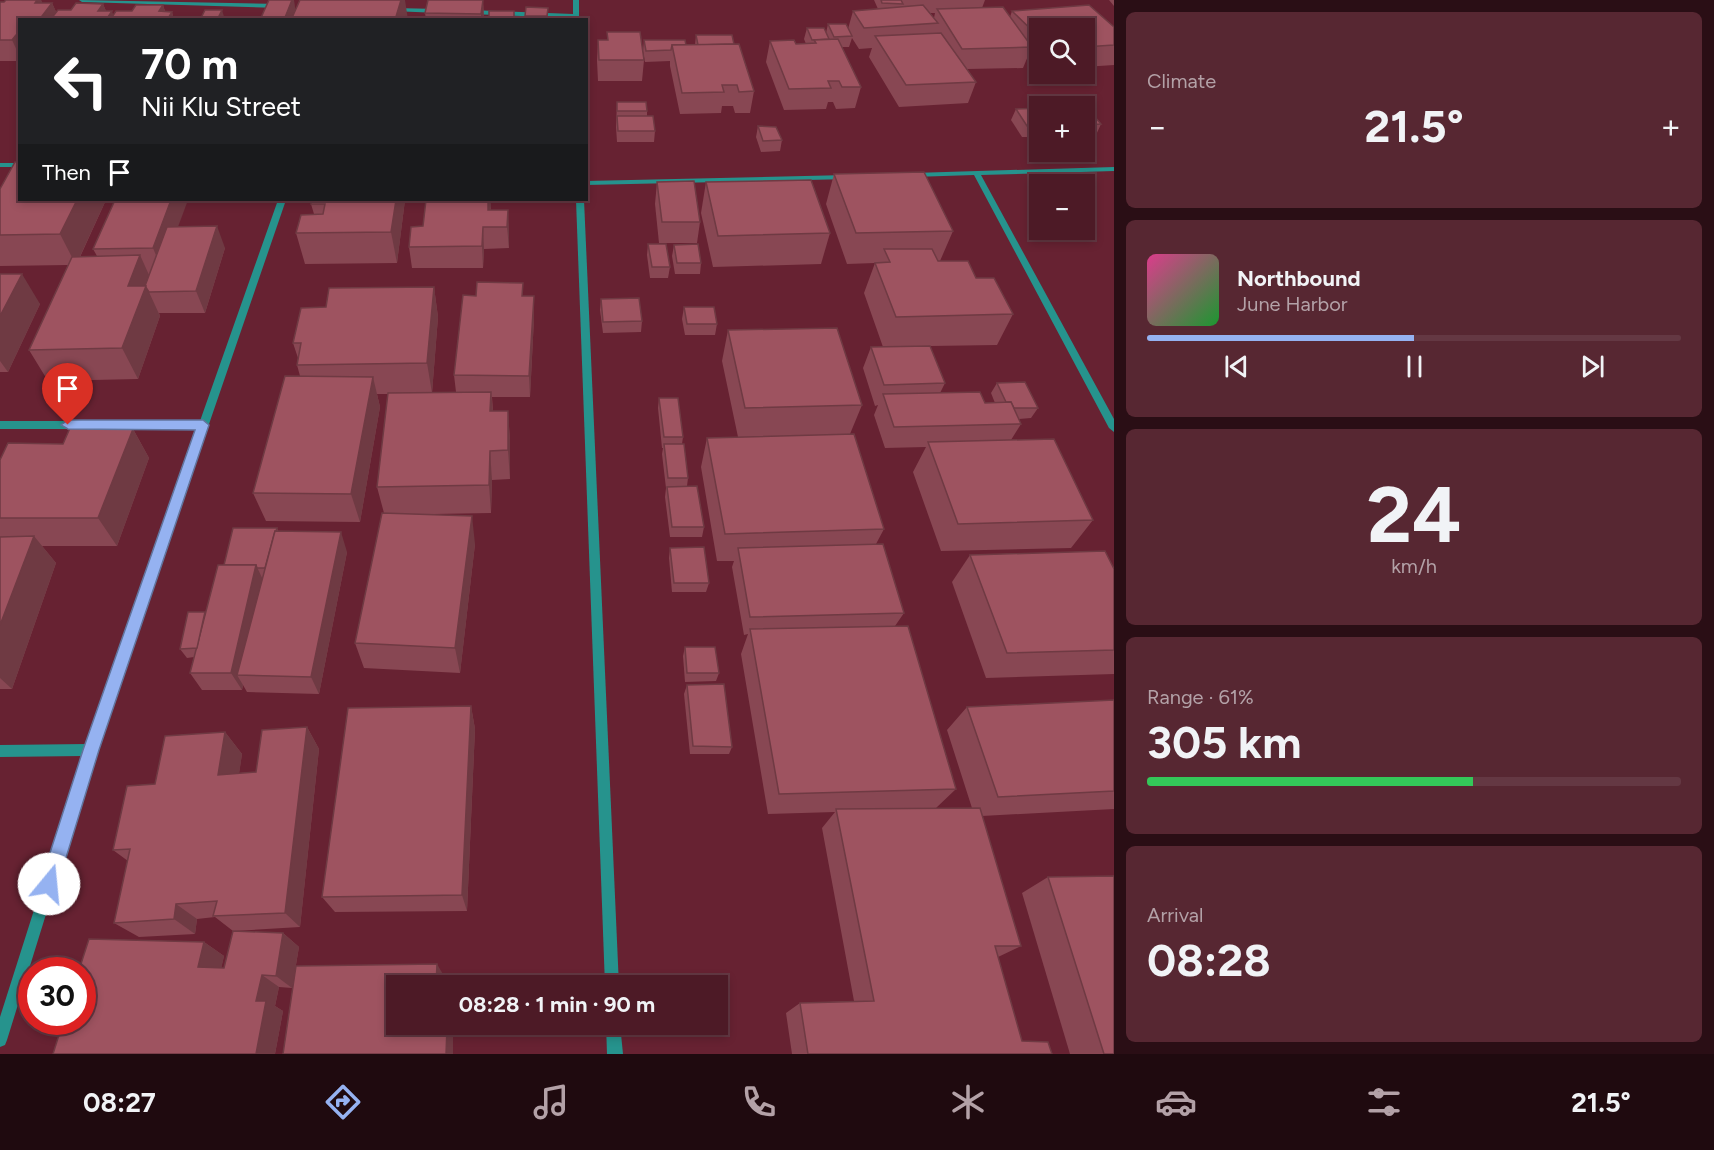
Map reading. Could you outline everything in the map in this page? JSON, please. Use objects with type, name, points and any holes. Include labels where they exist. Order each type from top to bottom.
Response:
[{"type":"street","points":[[82,0],[291,7]]},
{"type":"street","points":[[457,12],[576,18],[576,0]]},
{"type":"street","points":[[386,10],[446,12]]},
{"type":"street","points":[[0,165],[18,165]]},
{"type":"street","points":[[906,175],[1114,169]]},
{"type":"street","points":[[977,174],[1114,428]]},
{"type":"street","points":[[588,183],[859,176]]},
{"type":"street","points":[[0,1040],[91,750],[282,201]]},
{"type":"street","points":[[580,201],[612,975]]},
{"type":"street","points":[[0,424],[203,425]]},
{"type":"street","points":[[0,751],[91,750]]},
{"type":"street","points":[[614,1035],[615,1054]]},
{"type":"building","points":[[6,0],[37,0],[35,3],[52,3],[41,18],[18,18],[18,35],[12,40],[0,40],[0,2]]},
{"type":"building","points":[[269,0],[292,0],[285,18],[261,18]]},
{"type":"building","points":[[300,0],[401,0],[396,18],[292,18]]},
{"type":"building","points":[[428,0],[483,0],[481,14],[425,13]]},
{"type":"building","points":[[881,0],[901,0],[903,4],[882,3]]},
{"type":"building","points":[[76,3],[103,4],[98,11],[112,11],[107,18],[52,18],[58,10],[71,10]]},
{"type":"building","points":[[136,5],[163,5],[159,11],[172,12],[168,18],[111,18],[116,11],[132,11]]},
{"type":"building","points":[[923,5],[938,23],[864,28],[853,11]]},
{"type":"building","points":[[1089,5],[1114,27],[1114,45],[1095,46],[1095,18],[1029,18],[1029,27],[1012,11]]},
{"type":"building","points":[[526,7],[548,8],[547,16],[525,16]]},
{"type":"building","points":[[1003,7],[1029,43],[1029,47],[962,49],[937,9]]},
{"type":"building","points":[[205,10],[222,10],[218,18],[201,18]]},
{"type":"building","points":[[489,11],[514,11],[514,18],[489,18]]},
{"type":"building","points":[[828,24],[846,24],[852,36],[834,37]]},
{"type":"building","points":[[807,28],[824,28],[829,39],[812,40]]},
{"type":"building","points":[[607,32],[640,32],[644,60],[599,60],[598,40],[608,40]]},
{"type":"building","points":[[941,33],[976,82],[906,85],[875,36]]},
{"type":"building","points":[[696,35],[732,35],[734,44],[698,45]]},
{"type":"building","points":[[838,39],[861,87],[842,87],[839,81],[828,81],[831,88],[789,89],[770,41],[794,40],[796,44],[816,43],[814,40]]},
{"type":"building","points":[[644,40],[685,40],[686,45],[672,45],[671,50],[646,51]]},
{"type":"building","points":[[739,44],[754,91],[739,92],[737,85],[722,85],[724,92],[682,93],[672,45]]},
{"type":"building","points":[[617,102],[646,102],[647,111],[617,111]]},
{"type":"building","points":[[1029,108],[1029,126],[1027,126],[1016,109]]},
{"type":"building","points":[[617,116],[653,116],[655,131],[618,131]]},
{"type":"building","points":[[758,126],[776,127],[782,140],[763,141]]},
{"type":"building","points":[[15,162],[18,162],[18,201],[76,201],[60,234],[0,235],[0,189]]},
{"type":"building","points":[[924,172],[953,231],[856,233],[834,174]]},
{"type":"building","points":[[811,180],[830,233],[718,236],[706,182]]},
{"type":"building","points":[[694,181],[700,222],[662,222],[657,182]]},
{"type":"building","points":[[115,201],[171,201],[153,248],[93,249]]},
{"type":"building","points":[[312,201],[396,201],[391,232],[296,233],[301,215],[323,214],[325,204],[311,204]]},
{"type":"building","points":[[426,201],[488,201],[488,210],[508,210],[507,227],[483,227],[482,246],[409,247],[411,227],[423,226]]},
{"type":"building","points":[[217,226],[196,291],[149,292],[145,286],[167,227]]},
{"type":"building","points":[[648,244],[666,244],[670,267],[652,267]]},
{"type":"building","points":[[698,244],[701,263],[677,263],[674,245]]},
{"type":"building","points":[[884,249],[932,249],[938,261],[968,261],[976,278],[994,278],[1013,314],[896,317],[875,263],[890,262]]},
{"type":"building","points":[[140,255],[128,286],[146,286],[122,348],[29,350],[72,257]]},
{"type":"building","points":[[0,274],[22,274],[0,316]]},
{"type":"building","points":[[477,282],[523,283],[522,296],[534,296],[529,376],[454,375],[463,295],[476,296]]},
{"type":"building","points":[[434,287],[427,363],[297,365],[301,343],[293,343],[301,308],[326,307],[329,288]]},
{"type":"building","points":[[639,298],[642,321],[603,322],[601,299]]},
{"type":"building","points":[[684,307],[714,307],[717,324],[687,324]]},
{"type":"building","points":[[837,328],[862,405],[745,408],[728,330]]},
{"type":"building","points":[[930,346],[945,383],[884,385],[871,347]]},
{"type":"building","points":[[285,376],[373,377],[351,494],[253,493]]},
{"type":"building","points":[[1025,382],[1038,408],[1014,408],[1011,402],[1006,402],[997,383]]},
{"type":"building","points":[[491,392],[490,411],[508,411],[508,450],[490,451],[489,485],[377,487],[388,393]]},
{"type":"building","points":[[980,392],[985,403],[1011,402],[1021,424],[894,427],[883,394]]},
{"type":"building","points":[[659,398],[678,398],[683,437],[664,437]]},
{"type":"building","points":[[70,428],[133,429],[98,518],[0,518],[0,460],[8,443],[63,444]]},
{"type":"building","points":[[854,434],[884,529],[725,534],[707,438]]},
{"type":"building","points":[[1054,439],[1093,520],[958,524],[928,442]]},
{"type":"building","points":[[664,444],[684,444],[688,478],[668,478]]},
{"type":"building","points":[[697,486],[704,527],[672,527],[667,487]]},
{"type":"building","points":[[382,513],[472,516],[455,648],[355,643]]},
{"type":"building","points":[[233,528],[277,528],[265,568],[257,568],[256,565],[224,565]]},
{"type":"building","points":[[275,531],[341,532],[311,677],[237,675]]},
{"type":"building","points":[[34,536],[0,625],[0,537]]},
{"type":"building","points":[[883,544],[904,613],[750,617],[738,548]]},
{"type":"building","points":[[704,547],[709,583],[674,583],[670,548]]},
{"type":"building","points":[[1105,551],[1114,569],[1114,650],[1007,653],[970,555]]},
{"type":"building","points":[[218,565],[256,565],[231,673],[190,673]]},
{"type":"building","points":[[188,612],[205,612],[197,648],[180,649]]},
{"type":"building","points":[[908,626],[956,789],[779,794],[750,629]]},
{"type":"building","points":[[685,647],[715,647],[719,673],[687,673]]},
{"type":"building","points":[[724,684],[732,747],[693,746],[687,685]]},
{"type":"building","points":[[1114,700],[1114,791],[998,797],[967,707]]},
{"type":"building","points":[[471,706],[462,895],[322,897],[348,708]]},
{"type":"building","points":[[307,727],[285,913],[213,916],[217,901],[176,904],[174,919],[114,923],[130,849],[113,850],[127,786],[155,784],[165,736],[225,732],[218,775],[256,772],[262,730]]},
{"type":"building","points":[[980,808],[1021,946],[995,946],[1022,1041],[1048,1042],[1052,1054],[808,1054],[800,1003],[874,1001],[836,809]]},
{"type":"building","points":[[1114,876],[1114,1054],[1104,1054],[1048,877]]},
{"type":"building","points":[[233,931],[283,933],[276,976],[262,975],[256,1001],[266,1001],[256,1054],[53,1054],[59,1035],[96,1035],[96,957],[83,957],[89,939],[204,942],[198,967],[224,968]]},
{"type":"building","points":[[437,964],[436,975],[386,975],[386,1035],[447,1035],[446,1054],[283,1054],[296,966]]},
{"type":"route","points":[[49,884],[91,750],[203,425],[68,425]]}]
